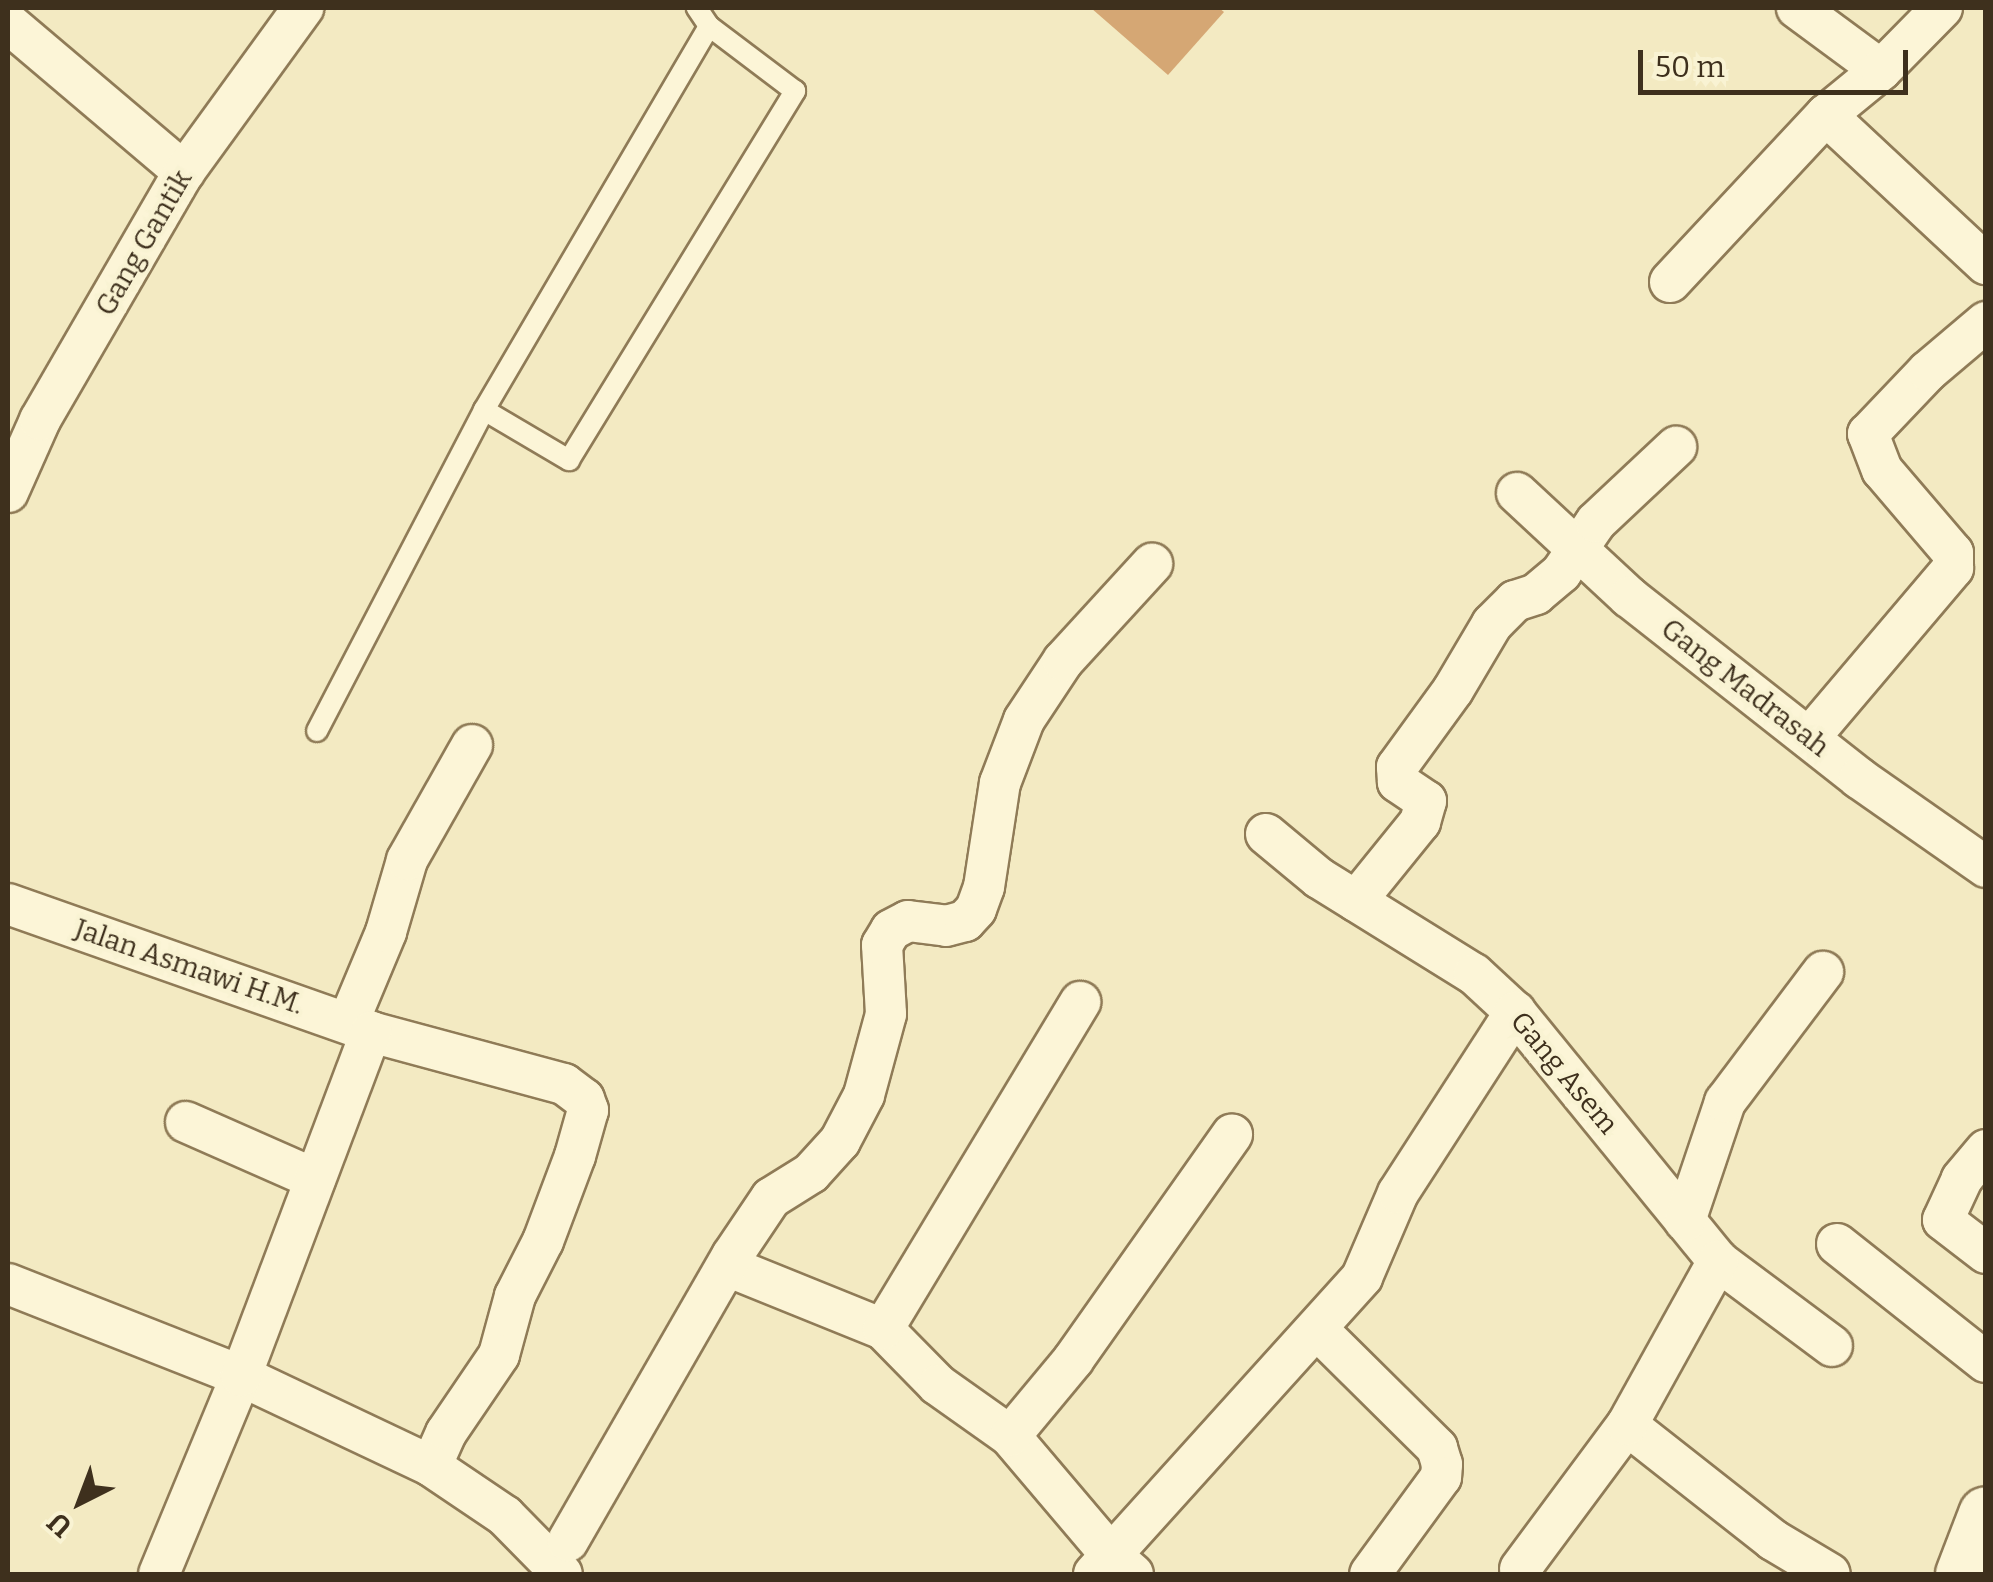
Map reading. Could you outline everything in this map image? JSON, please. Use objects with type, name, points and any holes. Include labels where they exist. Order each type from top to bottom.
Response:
[{"type":"main road","points":[[1964,1574],[1986,1514]]},
{"type":"street","name":"Gang Gantik","points":[[8,492],[40,420],[184,172],[304,8]]},
{"type":"street","points":[[1797,8],[1881,70]]},
{"type":"street","points":[[1670,282],[1826,115],[1881,70],[1942,8]]},
{"type":"street","points":[[8,23],[184,172]]},
{"type":"street","points":[[1826,115],[1986,264]]},
{"type":"street","points":[[1809,738],[1953,568],[1953,553],[1882,470],[1868,434],[1928,371],[1986,322]]},
{"type":"street","points":[[1356,901],[1427,808],[1426,802],[1398,782],[1397,768],[1453,690],[1492,624],[1515,601],[1536,594],[1561,573],[1578,551],[1581,538],[1676,447]]},
{"type":"street","name":"Gang Madrasah","points":[[1517,493],[1629,597],[1809,738],[1986,867]]},
{"type":"street","points":[[8,1284],[241,1376],[431,1466],[565,1558],[726,1266],[771,1198],[811,1173],[840,1141],[864,1095],[886,1014],[882,945],[891,930],[908,921],[946,926],[965,921],[976,909],[984,888],[1000,784],[1024,720],[1063,661],[1152,564]]},
{"type":"street","points":[[159,1574],[241,1376],[316,1179],[407,860],[472,746]]},
{"type":"street","name":"Gang Asem","points":[[1266,834],[1356,901],[1474,974],[1515,1012],[1718,1261],[1832,1346]]},
{"type":"street","name":"Jalan Asmawi H.M.","points":[[8,904],[359,1027],[576,1089],[588,1110],[543,1241],[515,1296],[498,1355],[446,1432],[431,1466]]},
{"type":"street","points":[[1685,1221],[1725,1102],[1822,972]]},
{"type":"street","points":[[882,1328],[1080,1002]]},
{"type":"street","points":[[726,1266],[882,1328],[938,1385],[1010,1436],[1113,1568],[1362,1277],[1398,1193],[1515,1012]]},
{"type":"street","points":[[186,1122],[316,1179]]},
{"type":"street","points":[[1010,1436],[1073,1360],[1232,1135]]},
{"type":"street","points":[[1986,1150],[1956,1188],[1943,1220],[1986,1253]]},
{"type":"street","points":[[1837,1244],[1986,1362]]},
{"type":"street","points":[[1520,1570],[1627,1425],[1718,1261]]},
{"type":"street","points":[[1327,1339],[1437,1448],[1442,1464],[1441,1477],[1370,1574]]},
{"type":"street","points":[[1627,1425],[1772,1540],[1830,1574]]},
{"type":"lane","points":[[317,732],[484,410],[703,17],[795,90],[568,460],[484,410]]},
{"type":"building","points":[[1091,8],[1219,8],[1224,12],[1168,75]]}]
